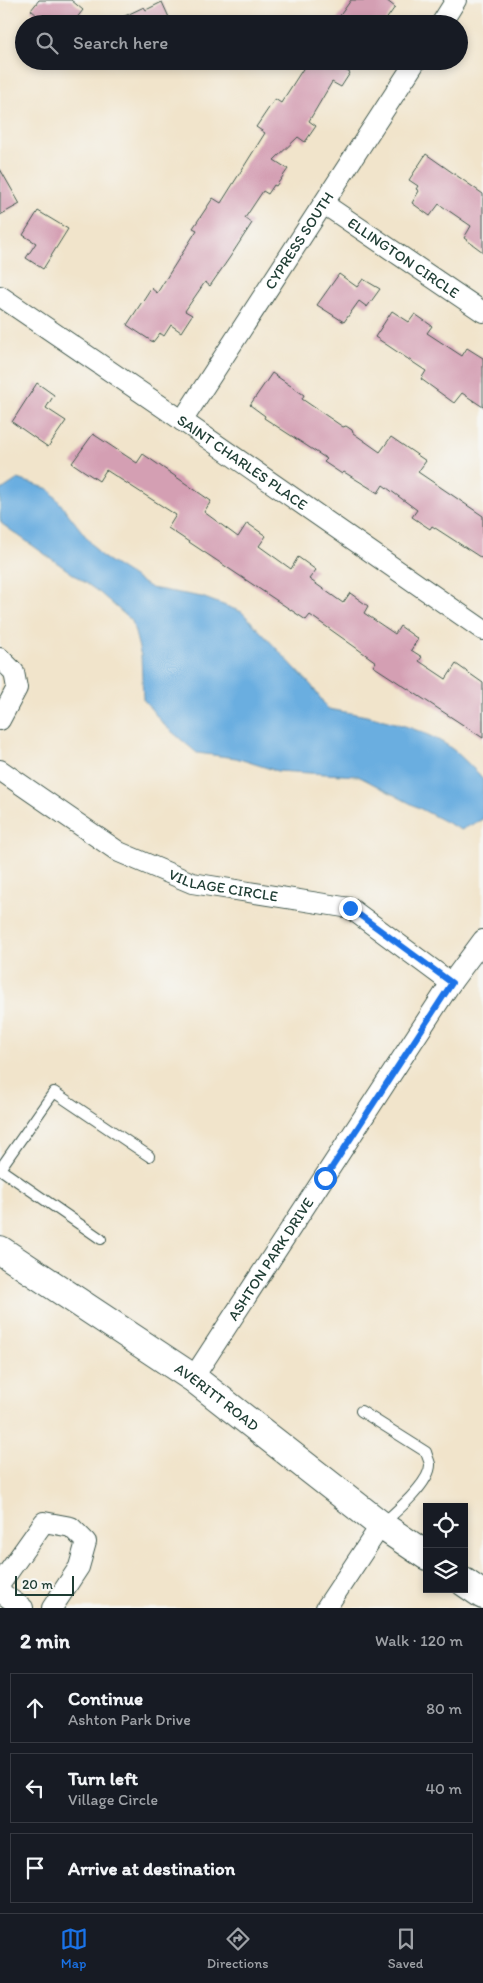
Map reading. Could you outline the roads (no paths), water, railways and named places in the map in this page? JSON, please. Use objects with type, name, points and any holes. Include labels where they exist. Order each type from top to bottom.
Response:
[{"type":"street","points":[[447,15],[456,0]]},
{"type":"street","name":"CYPRESS SOUTH","points":[[182,420],[410,70]]},
{"type":"street","name":"ELLINGTON CIRCLE","points":[[324,204],[483,312]]},
{"type":"street","name":"SAINT CHARLES PLACE","points":[[0,296],[182,420],[483,630]]},
{"type":"street","points":[[0,658],[14,672],[17,688],[0,720]]},
{"type":"street","name":"VILLAGE CIRCLE","points":[[0,770],[119,852],[192,883],[350,908],[452,983]]},
{"type":"street","name":"ASHTON PARK DRIVE","points":[[193,1378],[452,983],[483,940]]},
{"type":"street","name":"AVERITT ROAD","points":[[0,1250],[193,1378],[382,1525],[423,1553]]},
{"type":"street","points":[[0,1584],[44,1522],[70,1527],[86,1542],[79,1567],[52,1608]]},
{"type":"street","points":[[326,1608],[382,1525]]},
{"type":"street","points":[[468,1585],[483,1595]]},
{"type":"street","points":[[0,1592],[23,1608]]},
{"type":"lane","points":[[101,1238],[0,1169],[54,1092],[149,1156]]},
{"type":"lane","points":[[361,1411],[426,1452],[430,1464],[427,1476],[406,1503],[382,1525]]},
{"type":"water","points":[[18,479],[49,489],[101,556],[151,588],[202,597],[242,612],[311,685],[328,709],[404,726],[433,737],[447,745],[460,755],[483,779],[483,819],[461,830],[358,776],[277,771],[236,758],[197,753],[164,725],[143,699],[141,656],[132,621],[100,593],[2,524],[0,519],[0,491]]}]
